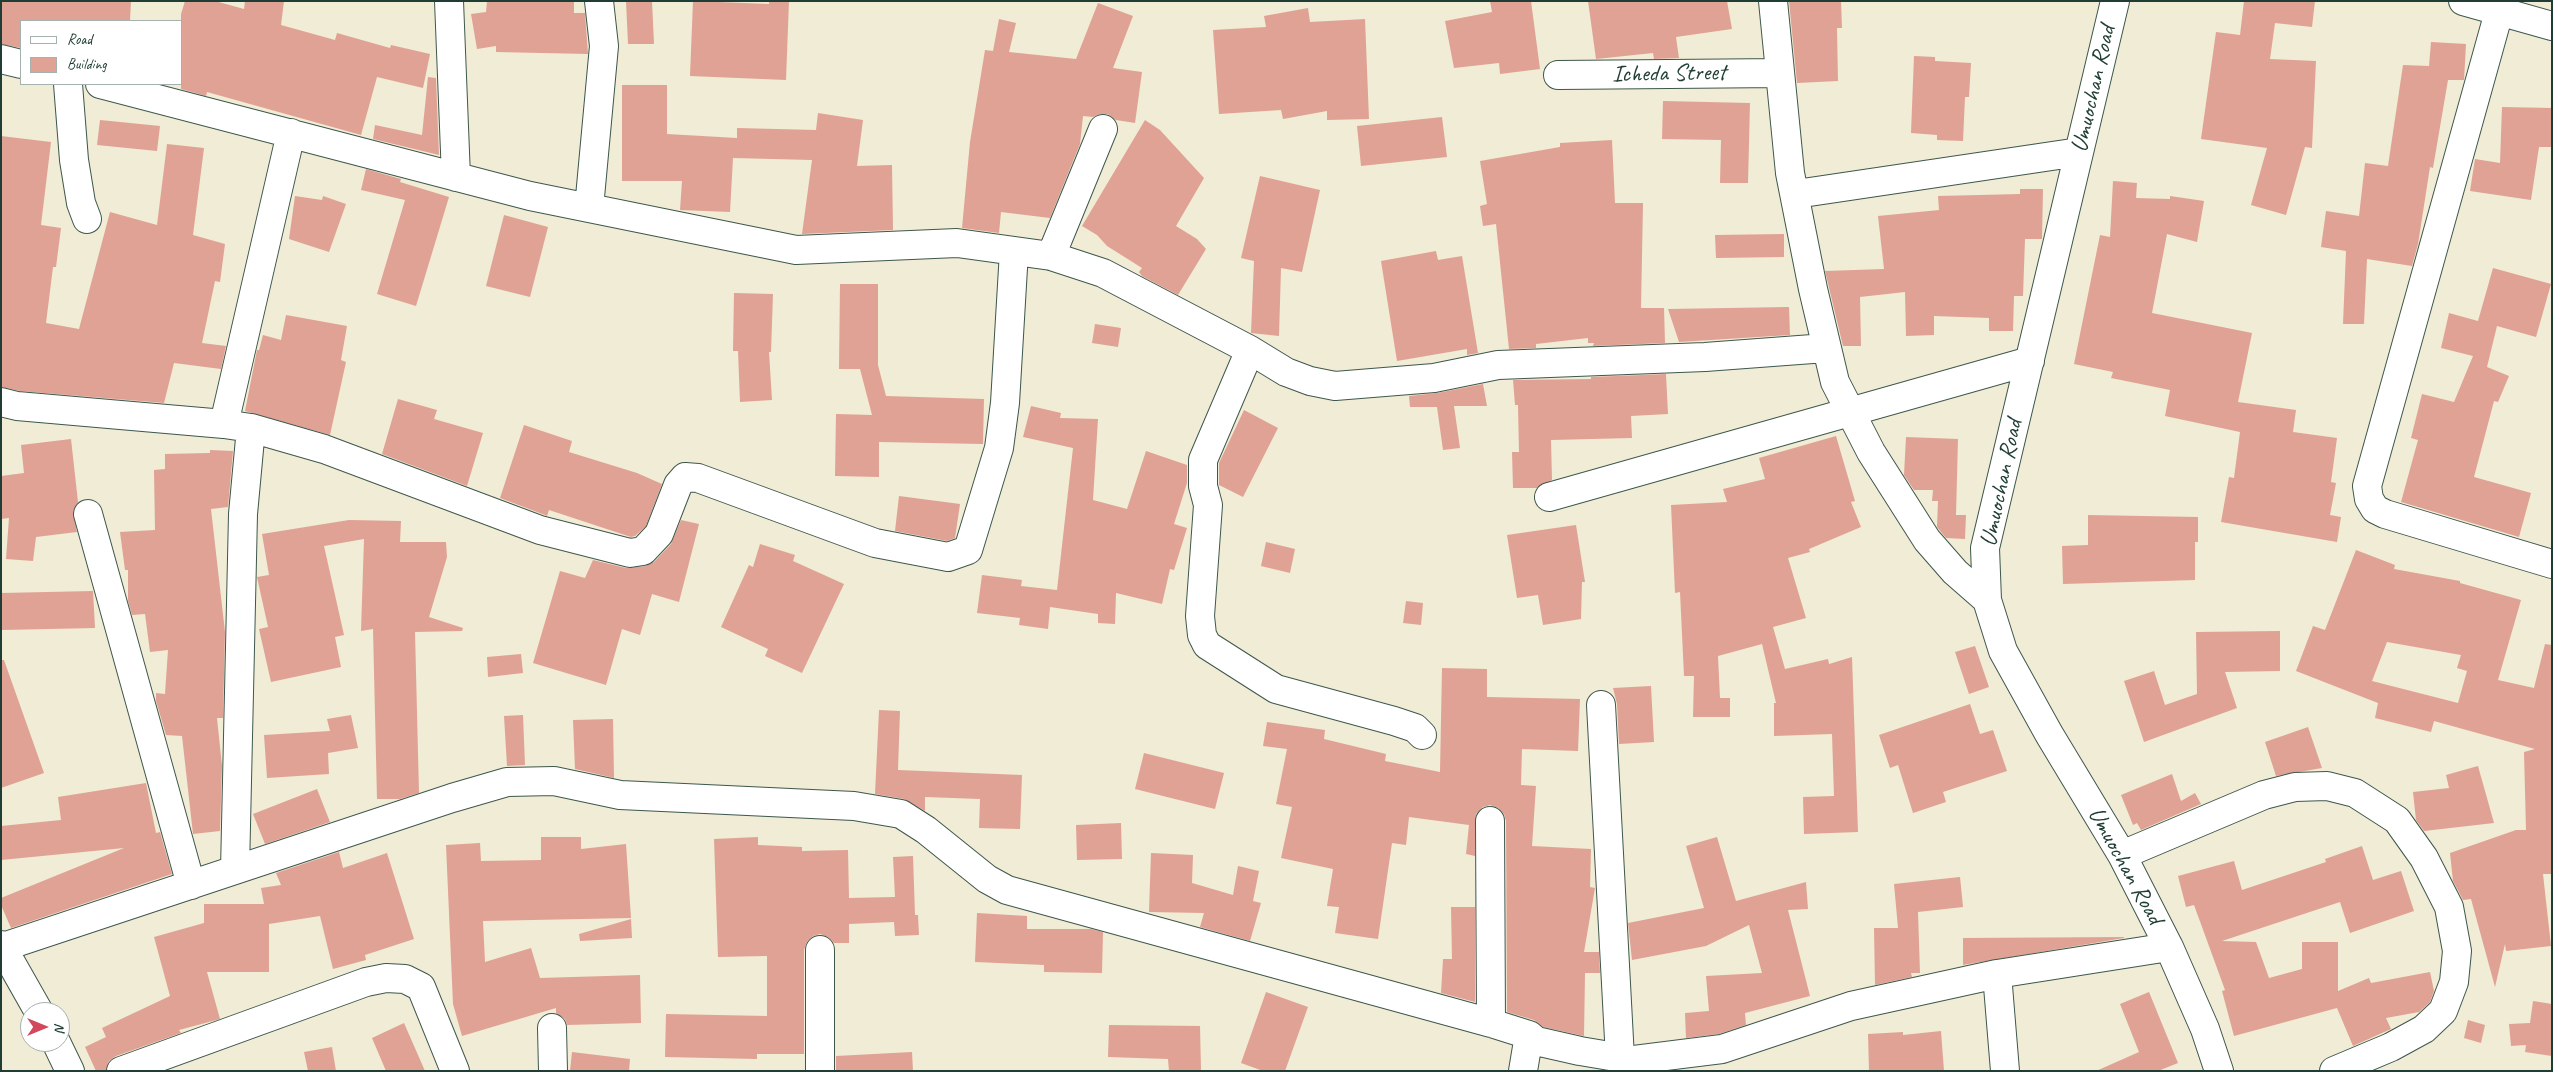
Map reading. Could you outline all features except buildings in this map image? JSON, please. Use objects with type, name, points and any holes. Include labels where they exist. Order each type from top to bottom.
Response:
[{"type":"street","points":[[450,1],[456,177]]},
{"type":"street","points":[[589,208],[604,46],[599,1]]},
{"type":"street","points":[[1773,1],[1790,173],[1796,194],[1826,348],[1835,382],[1871,452],[1927,540],[1955,572],[1986,600]]},
{"type":"street","name":"Umuochan Road","points":[[2115,1],[1985,548],[1986,600],[2003,652],[2049,734],[2122,855],[2169,947],[2220,1071]]},
{"type":"street","points":[[2463,1],[2552,26]]},
{"type":"street","points":[[2499,12],[2367,486],[2369,499],[2374,509],[2385,514],[2552,564]]},
{"type":"street","points":[[1,59],[20,64]]},
{"type":"street","name":"Icheda Street","points":[[1558,75],[1780,73]]},
{"type":"street","points":[[68,85],[74,160],[81,203],[87,219]]},
{"type":"street","points":[[104,85],[530,196],[796,250],[957,243],[1052,256],[1103,273],[1250,350],[1286,372],[1335,386],[1434,378],[1498,365],[1705,358],[1826,348]]},
{"type":"street","points":[[1052,256],[1104,129]]},
{"type":"street","points":[[224,424],[291,134]]},
{"type":"street","points":[[1796,194],[2079,152]]},
{"type":"street","points":[[1,402],[18,406],[251,428],[324,450],[540,530],[630,554],[643,551],[659,534],[678,484],[685,477],[706,481],[874,543],[941,557],[955,556],[968,550],[999,448],[1005,403],[1014,250]]},
{"type":"street","points":[[1250,350],[1203,460],[1203,480],[1208,505],[1200,616],[1202,635],[1207,645],[1276,689],[1394,721],[1414,728],[1422,735]]},
{"type":"street","points":[[1549,497],[2030,361]]},
{"type":"street","points":[[234,870],[243,514],[251,428]]},
{"type":"street","points":[[88,514],[191,885]]},
{"type":"street","points":[[1602,705],[1620,1058]]},
{"type":"street","points":[[33,1002],[2,946],[507,782],[554,781],[620,795],[854,806],[900,814],[914,821],[968,865],[1007,890],[1492,1023],[1529,1035],[1536,1040],[1580,1051],[1634,1060],[1696,1062],[1722,1049],[1851,1006],[1997,974],[2169,947]]},
{"type":"street","points":[[2122,855],[2264,795],[2295,788],[2327,786],[2355,793],[2397,820],[2424,858],[2449,907],[2457,952],[2454,982],[2442,1011],[2424,1029],[2391,1047],[2334,1071]]},
{"type":"street","points":[[1490,821],[1492,1023]]},
{"type":"street","points":[[820,950],[820,1071]]},
{"type":"street","points":[[1997,974],[2005,1071]]},
{"type":"street","points":[[121,1071],[366,982],[386,978],[405,979],[421,987],[455,1071]]},
{"type":"street","points":[[552,1028],[553,1071]]},
{"type":"street","points":[[1523,1071],[1529,1035]]},
{"type":"street","points":[[61,1052],[70,1071]]}]
